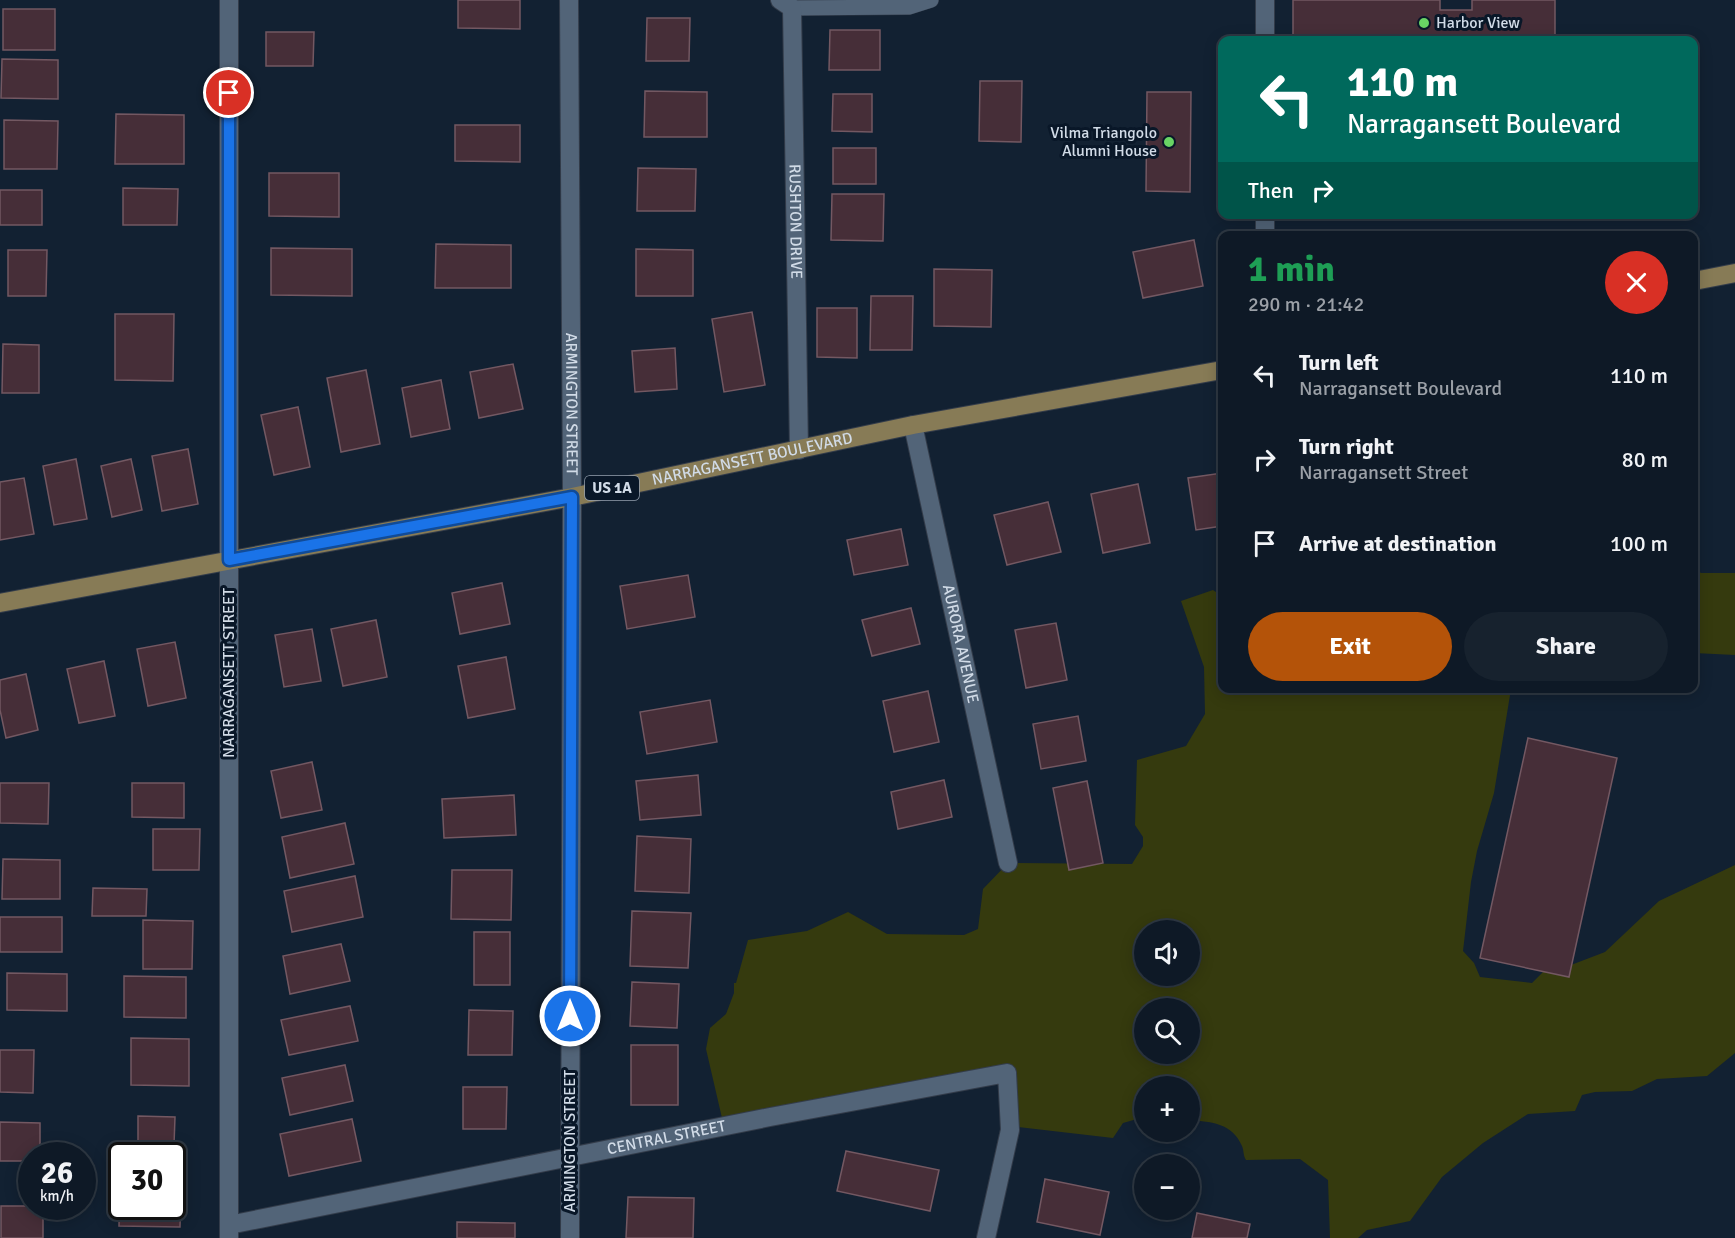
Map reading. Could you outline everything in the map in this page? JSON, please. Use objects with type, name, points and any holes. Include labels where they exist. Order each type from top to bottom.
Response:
[{"type":"main road","points":[[1698,280],[1735,273]]},
{"type":"main road","name":"NARRAGANSETT BOULEVARD","points":[[0,603],[572,497],[913,425],[1218,371]]},
{"type":"street","name":"NARRAGANSETT STREET","points":[[229,0],[229,1231]]},
{"type":"street","name":"ARMINGTON STREET","points":[[569,0],[572,497],[570,1238]]},
{"type":"street","points":[[1264,0],[1265,36]]},
{"type":"street","name":"RUSHTON DRIVE","points":[[786,4],[799,450]]},
{"type":"street","name":"AURORA AVENUE","points":[[913,425],[1008,862]]},
{"type":"street","name":"CENTRAL STREET","points":[[229,1231],[570,1157],[1007,1073],[1010,1130],[986,1238]]},
{"type":"lane","points":[[786,4],[909,7],[931,0]]},
{"type":"green space","points":[[1698,571],[1701,573],[1735,573],[1735,655],[1698,653]]},
{"type":"green space","points":[[1213,590],[1218,593],[1218,693],[1510,693],[1494,793],[1477,851],[1471,882],[1463,951],[1474,963],[1480,977],[1532,983],[1543,972],[1571,965],[1605,952],[1659,901],[1735,865],[1735,1053],[1707,1076],[1657,1079],[1632,1091],[1595,1092],[1582,1095],[1575,1111],[1528,1114],[1483,1143],[1442,1177],[1410,1221],[1367,1230],[1358,1238],[1330,1238],[1328,1180],[1300,1159],[1246,1160],[1242,1146],[1233,1133],[1220,1125],[1200,1121],[1200,1076],[1134,1076],[1134,1120],[1123,1123],[1113,1138],[1010,1126],[1007,1073],[722,1118],[706,1049],[710,1028],[726,1014],[748,940],[807,931],[848,912],[887,934],[964,935],[978,929],[983,889],[1008,863],[1132,864],[1143,846],[1143,837],[1135,825],[1137,760],[1186,746],[1205,714],[1204,667],[1181,601]]},
{"type":"building","points":[[458,0],[520,0],[520,29],[458,28]]},
{"type":"building","name":"Harbor View","points":[[1293,0],[1440,0],[1440,10],[1472,10],[1472,0],[1555,0],[1555,36],[1293,36]]},
{"type":"building","points":[[3,9],[55,9],[55,50],[3,50]]},
{"type":"building","points":[[647,18],[690,18],[689,61],[646,61]]},
{"type":"building","points":[[830,30],[880,30],[880,70],[829,70]]},
{"type":"building","points":[[266,32],[314,32],[313,66],[266,66]]},
{"type":"building","points":[[2,59],[58,60],[58,99],[1,98]]},
{"type":"building","points":[[980,81],[1022,81],[1021,142],[979,141]]},
{"type":"building","points":[[645,91],[707,92],[707,137],[644,137]]},
{"type":"building","name":"Vilma Triangolo Alumni House","points":[[1147,92],[1191,92],[1190,192],[1146,191]]},
{"type":"building","points":[[833,94],[872,94],[872,132],[832,131]]},
{"type":"building","points":[[116,114],[184,115],[184,164],[115,164]]},
{"type":"building","points":[[4,120],[58,121],[57,169],[4,169]]},
{"type":"building","points":[[455,125],[520,125],[520,162],[455,161]]},
{"type":"building","points":[[833,148],[876,148],[876,184],[833,184]]},
{"type":"building","points":[[638,168],[696,169],[695,211],[637,211]]},
{"type":"building","points":[[269,173],[339,173],[339,217],[269,216]]},
{"type":"building","points":[[123,188],[178,189],[177,225],[123,225]]},
{"type":"building","points":[[0,190],[42,190],[42,225],[0,225]]},
{"type":"building","points":[[832,194],[884,194],[883,241],[831,240]]},
{"type":"building","points":[[1194,240],[1203,286],[1143,298],[1133,252]]},
{"type":"building","points":[[436,244],[511,245],[511,288],[435,288]]},
{"type":"building","points":[[271,248],[352,249],[352,296],[271,295]]},
{"type":"building","points":[[636,249],[693,250],[693,296],[636,296]]},
{"type":"building","points":[[8,250],[47,250],[46,296],[8,296]]},
{"type":"building","points":[[934,269],[992,270],[991,327],[934,326]]},
{"type":"building","points":[[871,296],[913,296],[912,350],[870,350]]},
{"type":"building","points":[[817,308],[857,308],[857,358],[817,357]]},
{"type":"building","points":[[752,312],[765,385],[724,392],[712,319]]},
{"type":"building","points":[[115,314],[174,314],[173,381],[115,380]]},
{"type":"building","points":[[3,344],[39,345],[39,393],[2,393]]},
{"type":"building","points":[[675,348],[677,389],[635,392],[632,351]]},
{"type":"building","points":[[513,364],[523,409],[479,418],[470,372]]},
{"type":"building","points":[[366,370],[380,444],[341,452],[327,378]]},
{"type":"building","points":[[441,380],[450,429],[411,437],[402,388]]},
{"type":"building","points":[[298,407],[310,467],[274,475],[261,415]]},
{"type":"building","points":[[188,449],[198,504],[162,511],[152,456]]},
{"type":"building","points":[[76,459],[87,519],[54,525],[43,466]]},
{"type":"building","points":[[131,459],[142,510],[112,517],[101,466]]},
{"type":"building","points":[[1218,474],[1218,527],[1196,530],[1188,478]]},
{"type":"building","points":[[24,478],[34,534],[0,540],[0,482]]},
{"type":"building","points":[[1138,484],[1150,543],[1103,553],[1091,494]]},
{"type":"building","points":[[1048,502],[1061,552],[1007,565],[994,515]]},
{"type":"building","points":[[901,529],[908,565],[854,575],[847,540]]},
{"type":"building","points":[[688,575],[695,617],[627,629],[620,586]]},
{"type":"building","points":[[502,583],[510,624],[460,634],[452,593]]},
{"type":"building","points":[[911,608],[920,644],[872,656],[862,620]]},
{"type":"building","points":[[376,620],[387,677],[343,686],[331,629]]},
{"type":"building","points":[[1056,623],[1067,680],[1026,688],[1015,630]]},
{"type":"building","points":[[312,629],[321,681],[284,687],[275,635]]},
{"type":"building","points":[[175,642],[186,698],[148,706],[137,649]]},
{"type":"building","points":[[506,657],[515,709],[468,718],[458,666]]},
{"type":"building","points":[[104,661],[115,716],[79,723],[67,669]]},
{"type":"building","points":[[26,674],[38,730],[6,738],[0,710],[0,680]]},
{"type":"building","points":[[928,691],[939,742],[894,752],[883,701]]},
{"type":"building","points":[[710,700],[717,742],[647,754],[640,712]]},
{"type":"building","points":[[1078,716],[1086,761],[1041,769],[1033,724]]},
{"type":"building","points":[[1528,738],[1617,758],[1569,977],[1480,958]]},
{"type":"building","points":[[312,762],[322,810],[281,818],[271,771]]},
{"type":"building","points":[[698,775],[701,815],[640,820],[636,781]]},
{"type":"building","points":[[944,780],[952,817],[898,829],[891,792]]},
{"type":"building","points":[[1087,781],[1103,863],[1069,870],[1053,788]]},
{"type":"building","points":[[0,783],[49,783],[48,824],[0,823]]},
{"type":"building","points":[[132,783],[184,783],[184,818],[132,817]]},
{"type":"building","points":[[514,795],[516,835],[444,838],[442,799]]},
{"type":"building","points":[[345,823],[354,864],[290,878],[282,837]]},
{"type":"building","points":[[153,829],[200,829],[199,870],[153,870]]},
{"type":"building","points":[[637,836],[691,839],[689,893],[635,891]]},
{"type":"building","points":[[3,859],[60,860],[60,899],[2,899]]},
{"type":"building","points":[[452,870],[512,870],[511,920],[451,919]]},
{"type":"building","points":[[355,876],[363,917],[292,932],[284,891]]},
{"type":"building","points":[[93,888],[147,889],[146,916],[92,916]]},
{"type":"building","points":[[632,911],[691,913],[688,968],[630,966]]},
{"type":"building","points":[[0,917],[62,917],[62,952],[0,952]]},
{"type":"building","points":[[143,920],[193,921],[192,969],[143,969]]},
{"type":"building","points":[[474,932],[510,932],[510,985],[474,985]]},
{"type":"building","points":[[341,944],[350,981],[290,994],[283,956]]},
{"type":"building","points":[[7,973],[67,974],[67,1011],[7,1010]]},
{"type":"building","points":[[124,976],[186,977],[186,1018],[124,1017]]},
{"type":"building","points":[[632,982],[679,984],[677,1028],[630,1026]]},
{"type":"building","points":[[350,1006],[358,1041],[289,1055],[281,1020]]},
{"type":"building","points":[[469,1010],[513,1011],[512,1055],[468,1055]]},
{"type":"building","points":[[131,1038],[189,1039],[189,1086],[131,1085]]},
{"type":"building","points":[[631,1045],[678,1045],[678,1105],[631,1105]]},
{"type":"building","points":[[0,1050],[34,1050],[33,1093],[0,1092]]},
{"type":"building","points":[[345,1065],[353,1101],[290,1115],[282,1078]]},
{"type":"building","points":[[463,1087],[507,1087],[506,1129],[463,1129]]},
{"type":"building","points":[[138,1116],[175,1117],[174,1142],[138,1142]]},
{"type":"building","points":[[352,1119],[361,1161],[289,1176],[280,1134]]},
{"type":"building","points":[[0,1122],[40,1123],[40,1142],[18,1142],[18,1161],[0,1161]]},
{"type":"building","points":[[846,1151],[939,1170],[930,1211],[837,1191]]},
{"type":"building","points":[[1045,1179],[1109,1192],[1100,1235],[1037,1222]]},
{"type":"building","points":[[628,1197],[694,1198],[693,1238],[626,1238]]},
{"type":"building","points":[[1,1206],[18,1206],[18,1220],[43,1220],[43,1238],[1,1238]]},
{"type":"building","points":[[1200,1214],[1250,1224],[1247,1238],[1192,1238],[1196,1220],[1200,1220]]},
{"type":"building","points":[[119,1220],[180,1220],[180,1227],[119,1226]]},
{"type":"building","points":[[457,1222],[515,1223],[515,1238],[457,1238]]},
{"type":"place","name":"Harbor View","points":[[1424,23]]},
{"type":"place","name":"Vilma Triangolo Alumni House","points":[[1169,142]]},
{"type":"route","points":[[229,93],[229,560],[572,497],[570,1016]]}]
